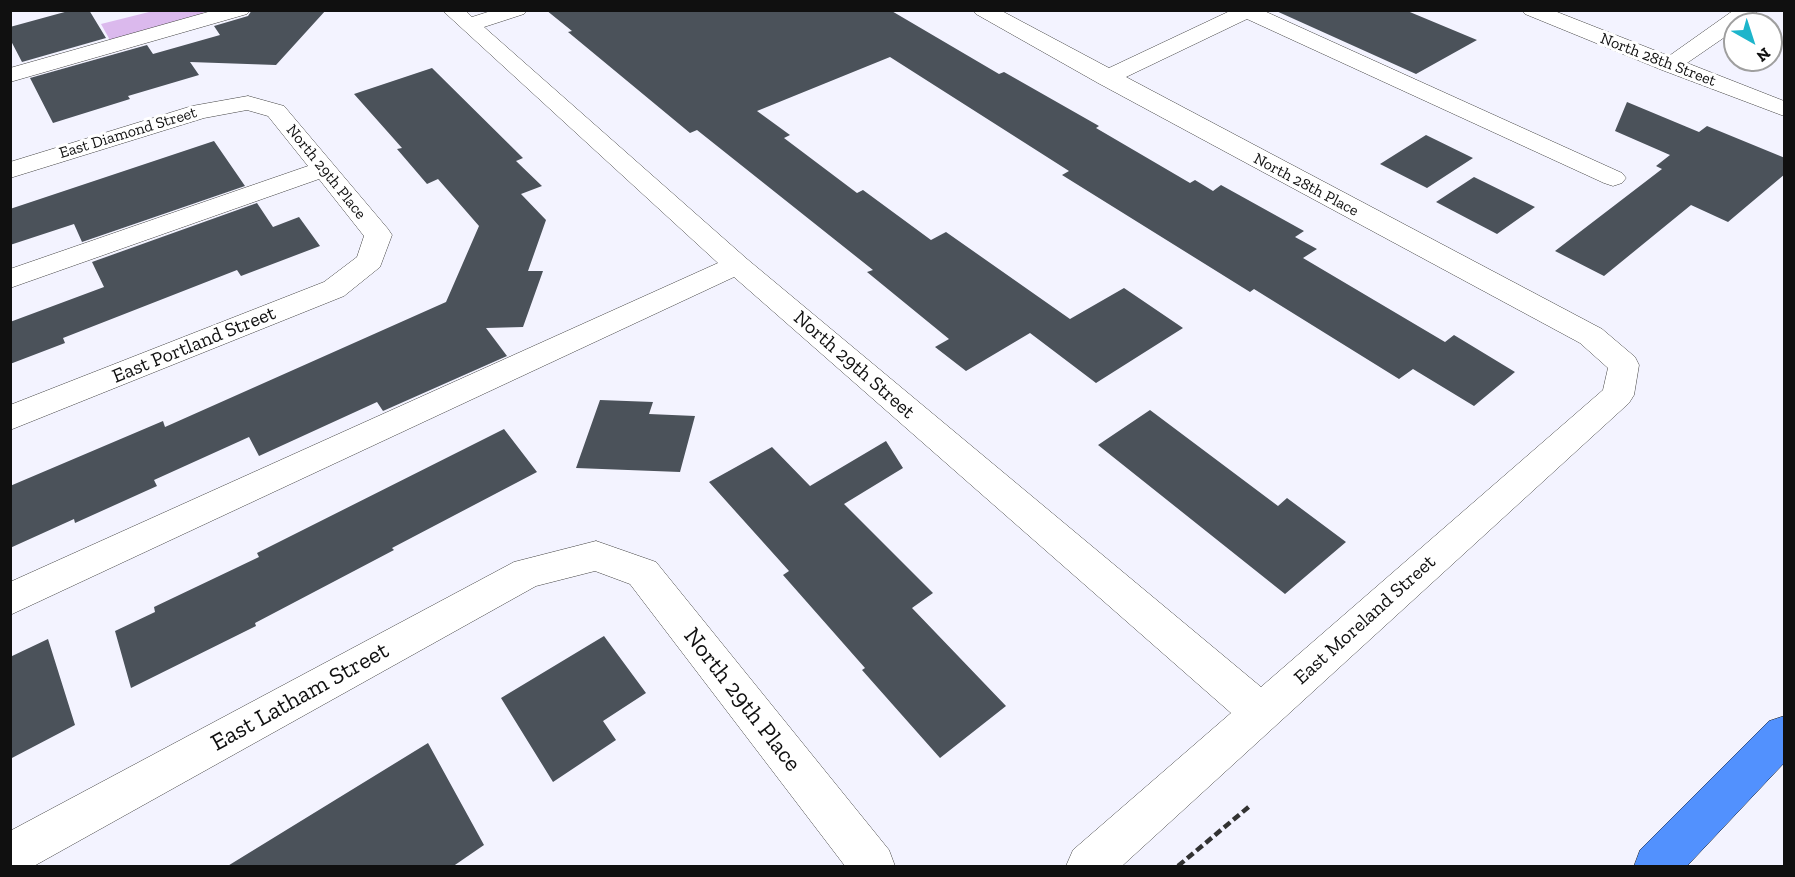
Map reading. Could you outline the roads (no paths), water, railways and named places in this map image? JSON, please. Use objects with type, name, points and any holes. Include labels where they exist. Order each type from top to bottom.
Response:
[{"type":"highway","points":[[1656,867],[1785,735]]},
{"type":"street","points":[[10,75],[240,10]]},
{"type":"street","points":[[461,18],[517,10]]},
{"type":"street","name":"North 28th Place","points":[[983,10],[1106,78],[1591,336],[1624,365]]},
{"type":"street","name":"North 28th Street","points":[[1532,10],[1785,109]]},
{"type":"street","points":[[1670,65],[1749,10]]},
{"type":"street","points":[[1106,78],[1249,11],[1613,178]]},
{"type":"street","name":"North 29th Street","points":[[461,18],[737,265],[1261,713]]},
{"type":"street","name":"North 29th Place","points":[[248,103],[276,111],[378,235],[370,261]]},
{"type":"street","name":"East Diamond Street","points":[[10,170],[200,111],[248,103]]},
{"type":"street","points":[[10,279],[324,169]]},
{"type":"street","name":"East Portland Street","points":[[10,418],[334,289],[370,261]]},
{"type":"street","points":[[10,599],[737,265]]},
{"type":"street","name":"East Moreland Street","points":[[1089,867],[1618,395],[1624,365]]},
{"type":"street","name":"North 29th Place","points":[[596,556],[643,573],[873,867]]},
{"type":"street","name":"East Latham Street","points":[[10,855],[527,573],[596,556]]}]
